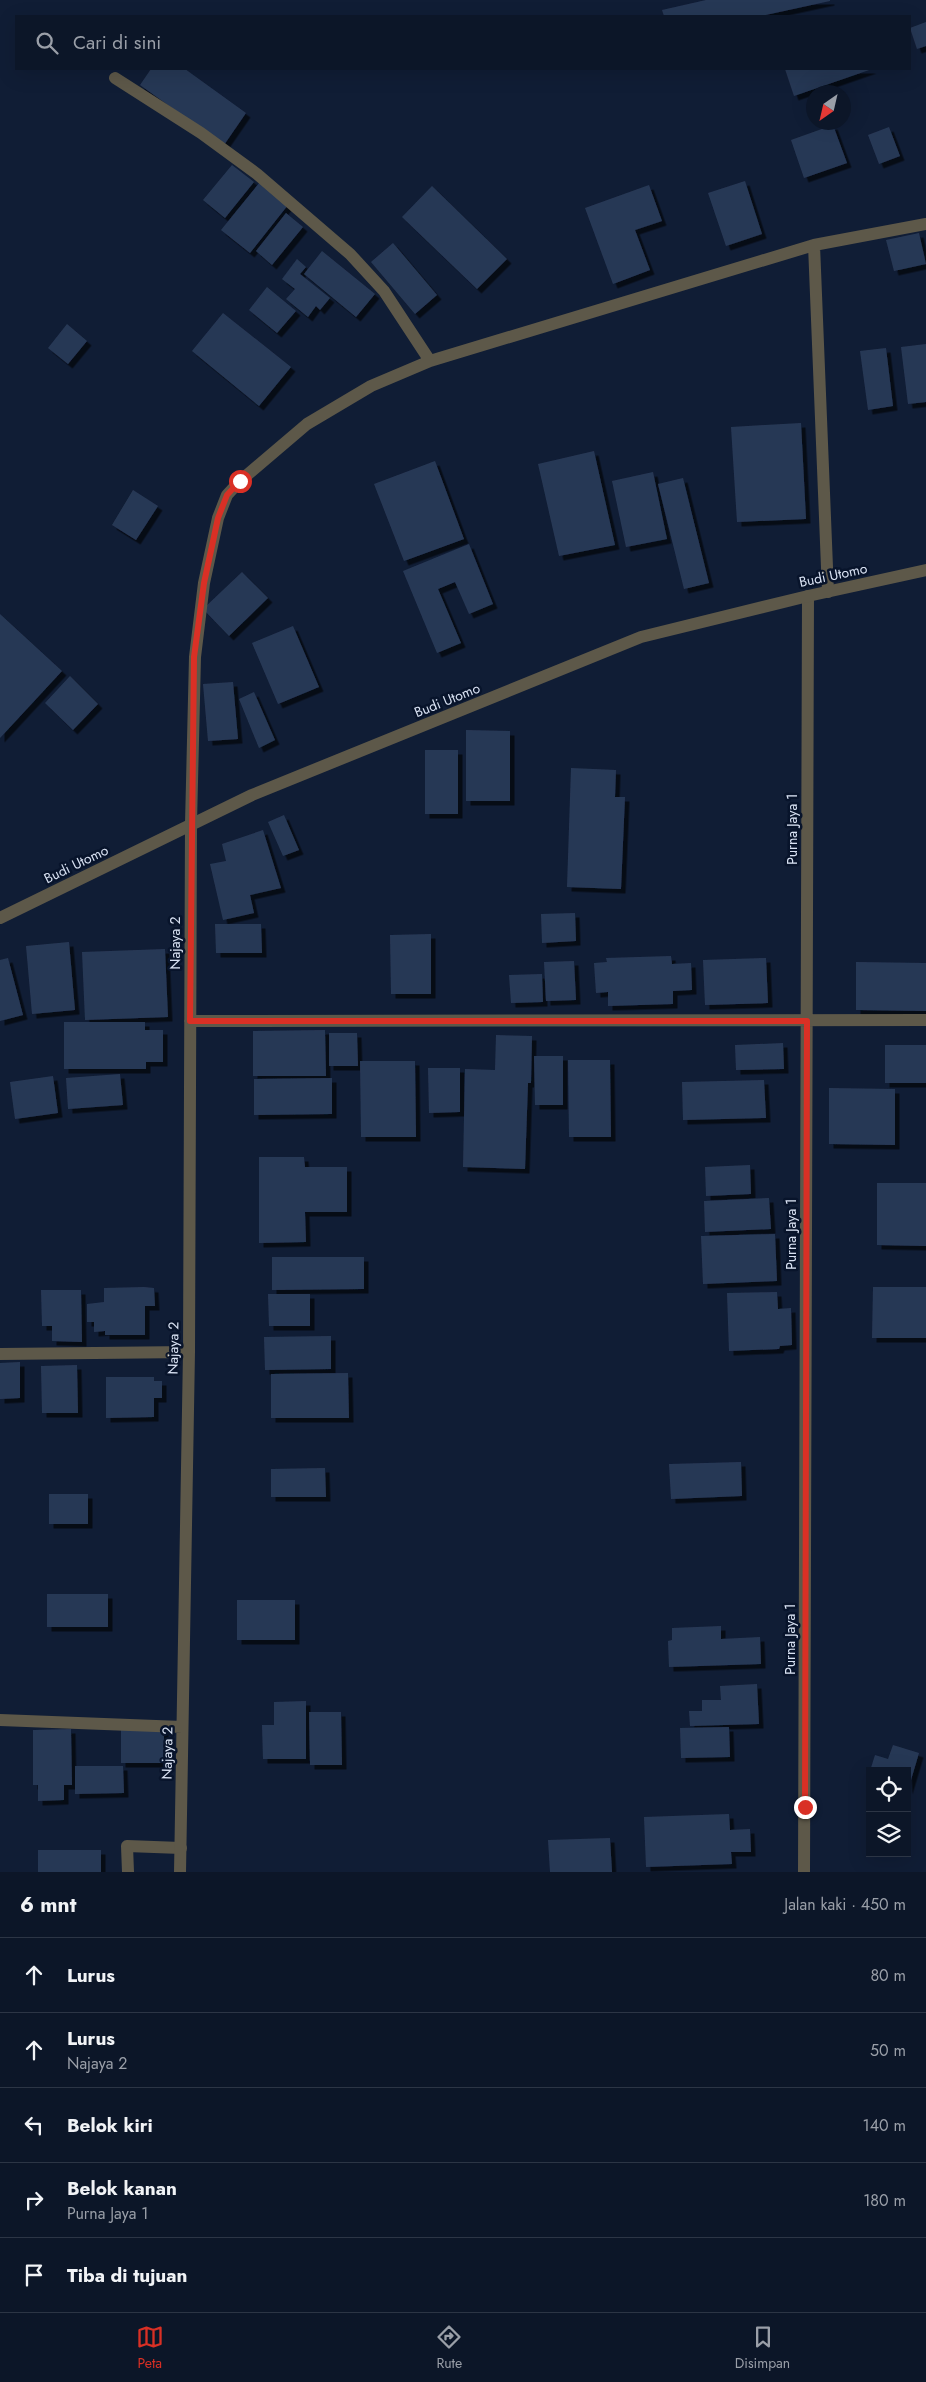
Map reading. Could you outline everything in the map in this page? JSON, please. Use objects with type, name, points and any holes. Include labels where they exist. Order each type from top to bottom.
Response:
[{"type":"street","points":[[115,78],[201,133],[257,174],[350,254],[384,291],[430,361]]},
{"type":"street","name":"Najaya 2","points":[[180,1872],[189,1352],[191,824],[194,657],[204,583],[218,518],[227,495],[240,481],[307,424],[371,386],[430,361],[814,245],[926,224]]},
{"type":"street","points":[[814,245],[828,592]]},
{"type":"street","name":"Budi Utomo","points":[[0,918],[261,791],[641,637],[808,596],[926,570]]},
{"type":"street","name":"Purna Jaya 1","points":[[804,1872],[808,596]]},
{"type":"street","points":[[190,1021],[926,1020]]},
{"type":"street","points":[[0,1354],[189,1352]]},
{"type":"street","points":[[0,1720],[182,1727]]},
{"type":"street","points":[[128,1872],[127,1846],[181,1848]]},
{"type":"building","points":[[706,0],[830,0],[766,15],[664,15],[662,10]]},
{"type":"building","points":[[926,22],[926,46],[917,49],[911,28]]},
{"type":"building","points":[[150,70],[186,70],[246,113],[224,145],[140,85]]},
{"type":"building","points":[[785,70],[869,70],[826,85],[806,85],[806,92],[794,96]]},
{"type":"building","points":[[889,127],[900,156],[879,164],[868,135]]},
{"type":"building","points":[[819,130],[835,130],[847,163],[804,178],[791,140]]},
{"type":"building","points":[[232,165],[254,182],[225,218],[203,200]]},
{"type":"building","points":[[745,181],[762,234],[726,246],[708,193]]},
{"type":"building","points":[[260,182],[288,205],[250,253],[221,230]]},
{"type":"building","points":[[649,185],[662,221],[635,230],[650,270],[613,284],[585,208]]},
{"type":"building","points":[[432,186],[507,259],[477,289],[402,217]]},
{"type":"building","points":[[286,213],[303,227],[272,265],[256,251]]},
{"type":"building","points":[[919,233],[926,264],[894,271],[886,240]]},
{"type":"building","points":[[393,243],[437,295],[415,314],[371,262]]},
{"type":"building","points":[[322,251],[375,294],[356,317],[304,274]]},
{"type":"building","points":[[297,259],[306,267],[300,274],[330,298],[320,310],[316,306],[308,317],[286,299],[295,289],[282,279]]},
{"type":"building","points":[[267,287],[296,311],[277,333],[249,310]]},
{"type":"building","points":[[223,313],[291,367],[259,406],[192,351]]},
{"type":"building","points":[[67,324],[87,341],[68,364],[48,348]]},
{"type":"building","points":[[926,344],[926,402],[908,404],[901,347]]},
{"type":"building","points":[[886,348],[893,406],[868,410],[860,351]]},
{"type":"building","points":[[801,423],[806,519],[737,522],[731,427]]},
{"type":"building","points":[[594,451],[615,545],[559,556],[538,464]]},
{"type":"building","points":[[435,461],[464,539],[404,561],[374,484]]},
{"type":"building","points":[[653,472],[667,539],[626,547],[612,481]]},
{"type":"building","points":[[683,478],[709,583],[684,589],[658,484]]},
{"type":"building","points":[[133,490],[158,506],[136,540],[112,525]]},
{"type":"building","points":[[469,544],[493,604],[469,614],[455,582],[438,589],[461,643],[437,653],[403,571]]},
{"type":"building","points":[[242,572],[268,598],[229,636],[203,609]]},
{"type":"building","points":[[0,614],[62,671],[0,738]]},
{"type":"building","points":[[293,626],[319,687],[278,704],[252,643]]},
{"type":"building","points":[[70,676],[98,704],[73,730],[45,703]]},
{"type":"building","points":[[233,682],[238,739],[208,741],[203,684]]},
{"type":"building","points":[[254,692],[275,740],[259,748],[239,699]]},
{"type":"building","points":[[466,730],[510,731],[510,801],[466,801]]},
{"type":"building","points":[[425,750],[458,750],[458,814],[425,814]]},
{"type":"building","points":[[571,768],[616,770],[615,797],[625,797],[621,889],[567,887]]},
{"type":"building","points":[[284,815],[299,850],[283,856],[268,822]]},
{"type":"building","points":[[263,830],[281,888],[250,895],[254,913],[223,920],[210,864],[226,861],[222,844]]},
{"type":"building","points":[[575,913],[576,941],[542,943],[541,914]]},
{"type":"building","points":[[215,924],[261,924],[262,953],[216,953]]},
{"type":"building","points":[[431,934],[431,994],[391,994],[390,935]]},
{"type":"building","points":[[69,942],[75,1010],[32,1014],[26,946]]},
{"type":"building","points":[[165,949],[168,1017],[85,1020],[82,952]]},
{"type":"building","points":[[671,956],[672,964],[691,963],[692,990],[673,991],[673,1004],[608,1006],[608,992],[596,993],[594,963],[607,962],[606,958]]},
{"type":"building","points":[[8,958],[23,1015],[0,1021],[0,960]]},
{"type":"building","points":[[766,958],[768,1003],[705,1005],[703,960]]},
{"type":"building","points":[[574,961],[576,1000],[546,1001],[544,962]]},
{"type":"building","points":[[856,962],[926,963],[926,1011],[856,1010]]},
{"type":"building","points":[[542,974],[543,1002],[511,1003],[509,975]]},
{"type":"building","points":[[64,1022],[145,1022],[145,1030],[163,1030],[163,1062],[146,1062],[146,1069],[64,1069]]},
{"type":"building","points":[[325,1030],[326,1076],[253,1076],[253,1031]]},
{"type":"building","points":[[329,1033],[357,1033],[358,1066],[329,1066]]},
{"type":"building","points":[[496,1035],[532,1036],[531,1083],[528,1083],[525,1169],[463,1167],[465,1069],[495,1070]]},
{"type":"building","points":[[783,1043],[784,1069],[736,1070],[735,1045]]},
{"type":"building","points":[[885,1045],[926,1045],[926,1083],[885,1083]]},
{"type":"building","points":[[534,1056],[563,1056],[563,1105],[535,1105]]},
{"type":"building","points":[[568,1060],[610,1060],[611,1137],[569,1137]]},
{"type":"building","points":[[360,1061],[415,1061],[416,1137],[361,1137]]},
{"type":"building","points":[[428,1068],[460,1068],[460,1112],[429,1113]]},
{"type":"building","points":[[120,1074],[123,1105],[68,1109],[66,1078]]},
{"type":"building","points":[[53,1076],[58,1113],[15,1119],[10,1082]]},
{"type":"building","points":[[332,1078],[332,1114],[254,1115],[254,1079]]},
{"type":"building","points":[[764,1080],[766,1118],[683,1120],[682,1082]]},
{"type":"building","points":[[829,1088],[895,1089],[895,1145],[829,1144]]},
{"type":"building","points":[[259,1157],[304,1157],[305,1167],[347,1167],[347,1212],[305,1212],[306,1242],[259,1243]]},
{"type":"building","points":[[750,1165],[751,1194],[706,1196],[705,1167]]},
{"type":"building","points":[[877,1183],[926,1183],[926,1246],[877,1245]]},
{"type":"building","points":[[769,1198],[771,1229],[705,1232],[704,1201]]},
{"type":"building","points":[[775,1234],[777,1281],[703,1284],[701,1236]]},
{"type":"building","points":[[272,1257],[364,1257],[364,1289],[272,1290]]},
{"type":"building","points":[[873,1287],[926,1287],[926,1338],[872,1338]]},
{"type":"building","points":[[104,1288],[154,1288],[155,1306],[145,1306],[145,1335],[105,1335],[105,1331],[94,1332],[94,1322],[87,1322],[87,1304],[104,1302]]},
{"type":"building","points":[[41,1290],[81,1290],[82,1342],[52,1341],[52,1326],[42,1326]]},
{"type":"building","points":[[777,1292],[778,1309],[791,1308],[792,1345],[780,1346],[779,1349],[729,1351],[727,1293]]},
{"type":"building","points":[[268,1294],[310,1294],[310,1326],[269,1326]]},
{"type":"building","points":[[331,1336],[331,1369],[265,1370],[264,1337]]},
{"type":"building","points":[[20,1362],[20,1398],[0,1399],[0,1363]]},
{"type":"building","points":[[77,1365],[78,1413],[42,1413],[41,1366]]},
{"type":"building","points":[[348,1373],[349,1418],[271,1418],[271,1374]]},
{"type":"building","points":[[106,1377],[154,1377],[154,1381],[162,1381],[162,1398],[154,1398],[154,1417],[106,1418]]},
{"type":"building","points":[[741,1462],[742,1496],[671,1499],[669,1464]]},
{"type":"building","points":[[325,1468],[326,1497],[271,1497],[271,1469]]},
{"type":"building","points":[[49,1494],[88,1494],[88,1524],[49,1524]]},
{"type":"building","points":[[47,1594],[108,1594],[108,1627],[47,1627]]},
{"type":"building","points":[[237,1600],[295,1600],[295,1640],[237,1640]]},
{"type":"building","points":[[721,1626],[721,1639],[760,1637],[761,1664],[669,1667],[668,1641],[672,1640],[672,1628]]},
{"type":"building","points":[[757,1684],[759,1724],[690,1726],[689,1711],[702,1711],[702,1700],[721,1700],[720,1686]]},
{"type":"building","points":[[306,1701],[306,1759],[263,1759],[262,1725],[274,1725],[274,1702]]},
{"type":"building","points":[[309,1712],[341,1712],[342,1765],[310,1765]]},
{"type":"building","points":[[729,1727],[730,1757],[681,1758],[680,1728]]},
{"type":"building","points":[[71,1729],[72,1785],[64,1785],[64,1800],[38,1801],[38,1785],[33,1785],[33,1730]]},
{"type":"building","points":[[121,1729],[164,1729],[164,1763],[121,1763]]},
{"type":"building","points":[[893,1745],[919,1753],[911,1780],[911,1767],[871,1767],[875,1755],[888,1759]]},
{"type":"building","points":[[75,1766],[123,1766],[124,1793],[75,1794]]},
{"type":"building","points":[[729,1814],[730,1830],[750,1829],[751,1852],[731,1852],[732,1864],[646,1867],[644,1817]]},
{"type":"building","points":[[610,1838],[612,1872],[550,1872],[548,1840]]},
{"type":"building","points":[[38,1850],[101,1850],[101,1872],[38,1872]]},
{"type":"route","points":[[240,481],[227,495],[218,518],[204,583],[194,657],[190,1021],[807,1021],[805,1807]]}]
